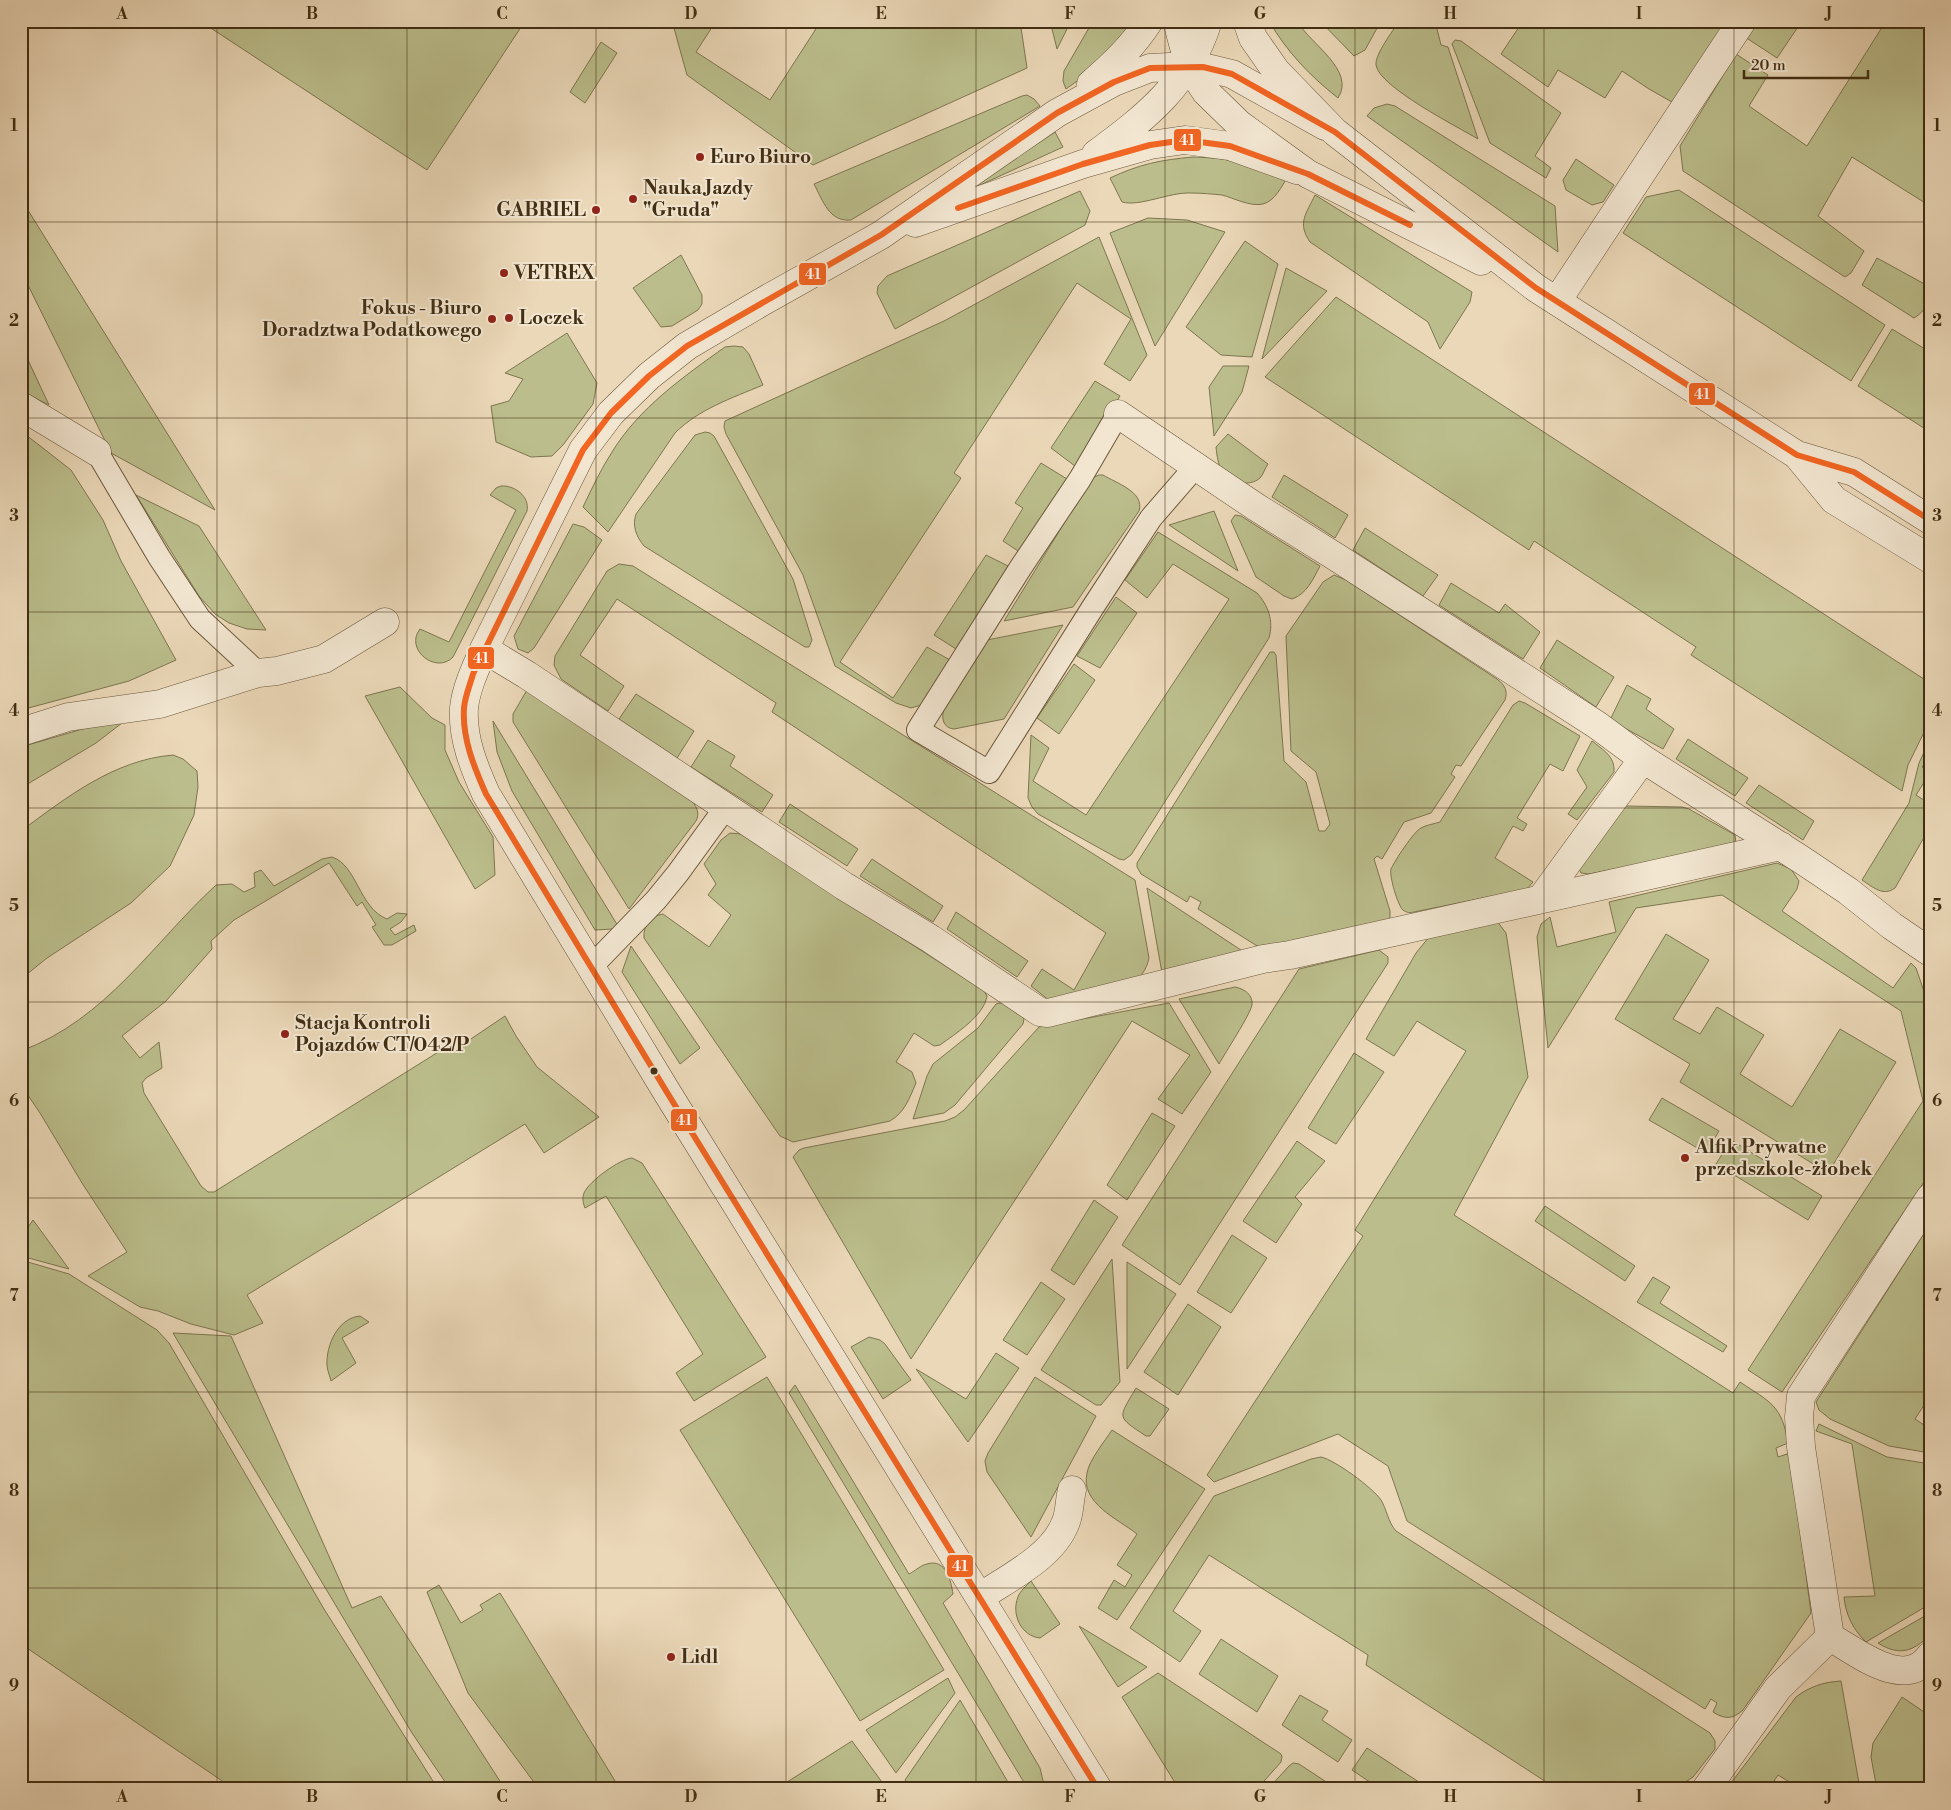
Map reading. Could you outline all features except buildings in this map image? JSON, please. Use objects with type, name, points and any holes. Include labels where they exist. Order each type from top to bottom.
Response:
[{"type":"street","points":[[1057,113],[1118,60],[1137,40],[1149,21]]},
{"type":"street","points":[[1177,21],[1188,66],[1206,92],[1238,124],[1308,174]]},
{"type":"street","points":[[1083,164],[1134,126],[1159,104],[1188,66],[1202,41],[1208,21]]},
{"type":"street","points":[[1247,21],[1253,38],[1276,71],[1335,132]]},
{"type":"street","points":[[1547,295],[1742,21]]},
{"type":"street","points":[[1098,1789],[590,967],[486,794],[472,762],[466,736],[464,708],[473,674],[583,450],[611,413],[649,376],[687,346],[881,235],[1057,113],[1114,82],[1150,68],[1188,66],[1203,67],[1232,74],[1335,132],[1547,295],[1797,455],[1854,472],[1930,520]]},
{"type":"street","points":[[881,235],[1083,164],[1150,145],[1185,140],[1230,146],[1308,174],[1547,295]]},
{"type":"street","points":[[21,406],[97,452]]},
{"type":"street","points":[[1118,414],[1256,507],[1597,725],[1643,759],[1781,846],[1848,891],[1892,926],[1930,952]]},
{"type":"street","points":[[1797,455],[1834,500],[1930,559]]},
{"type":"street","points":[[21,732],[68,717],[160,704],[258,673],[277,671],[324,659],[385,622]]},
{"type":"street","points":[[484,649],[527,675],[844,886],[939,944],[1040,1012],[1048,1013],[1263,959],[1290,955],[1781,846]]},
{"type":"street","points":[[1541,899],[1643,759]]},
{"type":"street","points":[[1830,1637],[1800,1440],[1799,1408],[1801,1396],[1930,1198]]},
{"type":"street","points":[[980,1597],[1044,1553],[1053,1544],[1065,1525],[1072,1490]]},
{"type":"street","points":[[1830,1637],[1881,1667],[1892,1671],[1919,1666],[1930,1656]]},
{"type":"street","points":[[1706,1789],[1778,1688],[1830,1637]]},
{"type":"lane","points":[[1118,414],[1080,479],[1016,574],[918,730],[989,772],[1151,518],[1196,466]]},
{"type":"lane","points":[[97,452],[159,557],[200,619],[258,673]]},
{"type":"lane","points":[[590,967],[656,900],[678,874],[726,807]]},
{"type":"green space","points":[[200,21],[525,21],[427,170]]},
{"type":"green space","points":[[672,21],[716,21],[696,52],[770,100],[821,21],[1020,21],[1027,68],[813,165],[687,75]]},
{"type":"green space","points":[[1050,21],[1071,21],[1057,49]]},
{"type":"green space","points":[[1093,21],[1135,21],[1080,79],[1066,89],[1063,81],[1064,71]]},
{"type":"green space","points":[[1269,21],[1297,21],[1336,67],[1341,77],[1342,88],[1338,98],[1300,63],[1283,43]]},
{"type":"green space","points":[[1320,21],[1381,21],[1365,50],[1354,56]]},
{"type":"green space","points":[[1399,21],[1435,21],[1441,45],[1448,47],[1478,139],[1404,95],[1380,74],[1376,60]]},
{"type":"green space","points":[[1523,21],[1734,21],[1679,106],[1622,71],[1605,98],[1558,70],[1548,87],[1501,54]]},
{"type":"green space","points":[[1756,21],[1802,21],[1777,58],[1745,37]]},
{"type":"green space","points":[[1886,21],[1930,21],[1930,206],[1852,157],[1818,216],[1864,251],[1851,273],[1845,277],[1683,171],[1680,146],[1736,54],[1768,75],[1749,106],[1807,146]]},
{"type":"green space","points":[[1455,40],[1461,41],[1561,113],[1535,156],[1551,168],[1546,178],[1490,143],[1452,44]]},
{"type":"green space","points":[[601,42],[617,53],[585,103],[570,92]]},
{"type":"green space","points":[[1027,95],[1040,106],[851,220],[843,220],[832,214],[814,184],[1022,96]]},
{"type":"green space","points":[[1387,104],[1395,106],[1555,206],[1558,252],[1367,116],[1374,108]]},
{"type":"green space","points":[[1055,132],[1063,147],[965,192]]},
{"type":"green space","points":[[1193,157],[1241,162],[1288,176],[1271,200],[1258,205],[1222,195],[1195,193],[1182,193],[1137,203],[1122,202],[1110,178],[1150,163]]},
{"type":"green space","points":[[1576,159],[1614,185],[1603,202],[1592,205],[1566,190],[1563,180]]},
{"type":"green space","points":[[1679,190],[1885,325],[1851,381],[1623,233],[1646,197]]},
{"type":"green space","points":[[1080,191],[1090,211],[1085,225],[895,329],[877,293],[878,286],[887,276]]},
{"type":"green space","points":[[1315,195],[1472,292],[1470,302],[1440,349],[1428,322],[1310,242],[1303,224]]},
{"type":"green space","points":[[21,199],[215,510],[111,453],[21,271]]},
{"type":"green space","points":[[1148,218],[1187,220],[1225,232],[1155,346],[1110,233]]},
{"type":"green space","points":[[1099,237],[1147,355],[1130,381],[1104,364],[1131,319],[1077,283],[954,473],[961,478],[840,662],[893,698],[927,647],[950,660],[921,705],[911,708],[896,703],[835,666],[803,575],[726,434],[725,421],[944,321]]},
{"type":"green space","points":[[1245,241],[1278,264],[1252,357],[1221,355],[1186,327]]},
{"type":"green space","points":[[681,255],[702,295],[702,304],[698,310],[672,326],[661,327],[633,288]]},
{"type":"green space","points":[[1877,258],[1930,287],[1926,305],[1922,312],[1914,318],[1862,285]]},
{"type":"green space","points":[[1286,268],[1327,291],[1262,359]]},
{"type":"green space","points":[[1336,297],[1930,683],[1930,720],[1908,765],[1902,791],[1691,655],[1696,647],[1534,541],[1529,550],[1265,377]]},
{"type":"green space","points":[[1892,329],[1930,352],[1930,432],[1858,386]]},
{"type":"green space","points":[[567,333],[597,383],[593,404],[563,445],[552,456],[531,457],[496,442],[491,406],[509,401],[523,379],[505,373]]},
{"type":"green space","points":[[21,345],[49,405],[21,391]]},
{"type":"green space","points":[[725,347],[743,347],[749,354],[763,385],[705,411],[675,433],[608,532],[583,507],[612,452],[635,421],[663,394]]},
{"type":"green space","points":[[1223,366],[1249,366],[1242,392],[1214,436],[1209,387]]},
{"type":"green space","points":[[1095,381],[1120,396],[1075,466],[1051,448]]},
{"type":"green space","points":[[21,431],[71,470],[103,520],[121,561],[176,660],[129,681],[21,710]]},
{"type":"green space","points":[[705,432],[714,436],[793,579],[812,640],[809,647],[805,647],[644,546],[637,535],[634,523],[636,514],[695,435]]},
{"type":"green space","points":[[1228,434],[1268,464],[1261,477],[1256,481],[1236,482],[1227,477],[1222,471],[1216,447]]},
{"type":"green space","points":[[1041,463],[1067,479],[1021,553],[1003,541],[1023,508],[1015,503]]},
{"type":"green space","points":[[1099,475],[1115,481],[1134,493],[1140,504],[1139,511],[1073,607],[1004,621],[1090,481]]},
{"type":"green space","points":[[1284,475],[1348,515],[1335,538],[1272,497]]},
{"type":"green space","points":[[501,486],[511,487],[520,492],[526,501],[527,511],[453,657],[446,662],[438,663],[431,661],[424,657],[416,644],[416,637],[420,629],[449,642],[516,510],[490,495],[496,488]]},
{"type":"green space","points":[[136,495],[199,526],[266,630],[247,629],[229,623],[215,614],[199,596]]},
{"type":"green space","points":[[1214,511],[1238,571],[1169,525]]},
{"type":"green space","points":[[1235,515],[1241,516],[1320,566],[1309,586],[1302,594],[1292,599],[1284,596],[1256,577],[1231,521]]},
{"type":"green space","points":[[573,524],[584,527],[602,540],[534,648],[528,653],[518,649],[514,636]]},
{"type":"green space","points":[[1365,528],[1438,575],[1423,596],[1353,550]]},
{"type":"green space","points":[[1158,532],[1257,593],[1269,614],[1271,625],[1269,638],[1131,855],[1124,860],[1038,814],[1032,807],[1028,798],[1031,735],[1049,748],[1033,781],[1086,815],[1229,599],[1173,564],[1147,598],[1125,580]]},
{"type":"green space","points":[[986,555],[1008,566],[956,649],[934,635]]},
{"type":"green space","points":[[619,564],[633,566],[1135,880],[1149,958],[1142,974],[1137,979],[1050,1001],[1031,986],[1042,969],[1074,990],[1106,933],[772,712],[776,703],[617,599],[580,655],[624,686],[608,711],[561,679],[554,665],[555,656],[607,571]]},
{"type":"green space","points":[[1334,575],[1346,580],[1497,679],[1505,688],[1506,697],[1461,766],[1456,765],[1451,774],[1455,777],[1431,813],[1404,822],[1382,859],[1377,856],[1374,859],[1390,911],[1388,921],[1262,949],[1198,909],[1201,902],[1190,896],[1187,902],[1141,874],[1137,863],[1270,652],[1274,652],[1276,655],[1284,761],[1306,782],[1319,831],[1325,831],[1330,824],[1316,772],[1291,751],[1286,636],[1323,582]]},
{"type":"green space","points":[[1451,583],[1499,613],[1505,604],[1540,632],[1523,659],[1439,605]]},
{"type":"green space","points":[[1116,597],[1137,613],[1100,668],[1077,656]]},
{"type":"green space","points":[[1063,625],[1004,719],[954,729],[945,725],[943,719],[944,709],[987,640]]},
{"type":"green space","points":[[1557,640],[1614,677],[1596,707],[1540,668]]},
{"type":"green space","points":[[1074,664],[1095,680],[1059,734],[1037,718]]},
{"type":"green space","points":[[1627,685],[1651,699],[1646,709],[1674,729],[1663,749],[1610,720]]},
{"type":"green space","points":[[400,687],[432,718],[445,725],[445,750],[459,782],[493,837],[495,875],[475,889],[365,696]]},
{"type":"green space","points":[[527,690],[692,801],[697,808],[698,816],[696,821],[629,909],[513,722],[513,714]]},
{"type":"green space","points":[[636,694],[694,731],[677,758],[619,719]]},
{"type":"green space","points":[[1519,701],[1580,736],[1563,771],[1550,764],[1517,818],[1527,824],[1523,831],[1513,826],[1495,858],[1533,882],[1527,889],[1413,912],[1404,911],[1399,903],[1393,884],[1391,869],[1393,865],[1418,830],[1440,822],[1513,705]]},
{"type":"green space","points":[[493,721],[618,926],[613,929],[595,930],[512,791],[497,752]]},
{"type":"green space","points":[[122,723],[96,743],[21,788],[21,747],[86,728]]},
{"type":"green space","points":[[1688,739],[1748,778],[1735,796],[1676,759]]},
{"type":"green space","points":[[1930,739],[1930,756],[1922,767],[1930,773],[1916,795],[1930,804],[1930,827],[1895,888],[1886,892],[1878,890],[1862,880],[1909,803],[1919,763]]},
{"type":"green space","points":[[708,740],[735,756],[730,766],[773,795],[762,812],[691,767]]},
{"type":"green space","points":[[1592,741],[1613,762],[1614,772],[1577,820],[1568,814],[1587,787],[1577,770]]},
{"type":"green space","points":[[173,755],[183,759],[197,771],[198,787],[194,815],[170,866],[131,903],[47,958],[21,979],[21,831],[74,793],[111,772],[151,758]]},
{"type":"green space","points":[[1759,785],[1814,821],[1803,840],[1746,803]]},
{"type":"green space","points":[[790,804],[858,849],[847,866],[779,822]]},
{"type":"green space","points":[[1627,806],[1682,807],[1689,809],[1735,835],[1736,843],[1730,846],[1589,874],[1581,873],[1579,869],[1623,808]]},
{"type":"green space","points":[[730,833],[741,834],[984,991],[987,996],[981,1011],[961,1030],[940,1045],[934,1046],[914,1033],[896,1062],[912,1072],[916,1083],[903,1109],[890,1121],[793,1142],[780,1136],[644,938],[648,922],[654,917],[663,914],[709,947],[731,915],[708,895],[716,884],[704,864],[721,840]]},
{"type":"green space","points":[[332,857],[347,869],[370,906],[378,914],[387,919],[397,913],[407,914],[401,922],[390,929],[395,935],[414,925],[416,931],[392,945],[384,945],[372,927],[376,925],[362,902],[357,906],[329,863],[234,920],[211,941],[212,949],[166,1001],[122,1036],[140,1058],[159,1042],[162,1068],[146,1078],[142,1083],[144,1093],[201,1186],[208,1192],[214,1192],[448,1046],[453,1051],[505,1016],[537,1067],[599,1117],[544,1153],[525,1124],[247,1295],[263,1323],[234,1335],[191,1324],[158,1311],[140,1307],[88,1276],[127,1252],[21,1085],[21,1051],[51,1037],[79,1020],[104,1000],[216,885],[232,884],[244,892],[255,887],[254,873],[261,870],[274,886],[322,859]]},
{"type":"green space","points":[[872,859],[943,906],[933,922],[860,876]]},
{"type":"green space","points":[[1777,863],[1791,869],[1799,881],[1797,889],[1782,911],[1893,988],[1911,963],[1916,968],[1930,1009],[1930,1173],[1782,1392],[1748,1370],[1923,1101],[1901,1011],[1722,895],[1636,908],[1548,1048],[1537,937],[1541,924],[1550,917],[1557,947],[1616,932],[1609,902]]},
{"type":"green space","points":[[1147,888],[1247,954],[1162,973]]},
{"type":"green space","points":[[956,912],[1028,961],[1017,977],[947,929]]},
{"type":"green space","points":[[1497,921],[1506,933],[1528,1077],[1454,1215],[1733,1393],[1740,1382],[1773,1406],[1782,1420],[1785,1430],[1788,1443],[1776,1448],[1778,1457],[1790,1453],[1811,1613],[1743,1710],[1732,1717],[1724,1717],[1713,1712],[1717,1703],[1711,1699],[1705,1709],[1407,1521],[1388,1466],[1338,1434],[1214,1482],[1207,1475],[1363,1236],[1355,1230],[1466,1051],[1417,1021],[1394,1056],[1366,1039],[1416,953],[1429,937]]},
{"type":"green space","points":[[1666,934],[1709,960],[1673,1019],[1700,1034],[1717,1007],[1764,1035],[1740,1074],[1792,1107],[1840,1029],[1896,1062],[1828,1173],[1680,1082],[1690,1064],[1615,1019]]},
{"type":"green space","points":[[631,946],[700,1048],[680,1064],[622,972]]},
{"type":"green space","points":[[1379,950],[1388,957],[1388,963],[1180,1285],[1122,1245],[1299,969]]},
{"type":"green space","points":[[1235,987],[1248,993],[1252,1005],[1219,1064],[1179,999]]},
{"type":"green space","points":[[1000,1003],[1010,1006],[1017,1011],[1024,1019],[1023,1024],[955,1105],[944,1113],[913,1119],[927,1076],[933,1064],[978,1028],[996,1004]]},
{"type":"green space","points":[[1169,1003],[1211,1072],[1182,1114],[1158,1099],[1190,1055],[1132,1021],[911,1359],[793,1157],[799,1150],[804,1148],[945,1121],[955,1117],[964,1110],[1039,1027]]},
{"type":"green space","points":[[1354,1053],[1384,1072],[1336,1144],[1308,1128]]},
{"type":"green space","points":[[1662,1098],[1719,1131],[1706,1153],[1649,1120]]},
{"type":"green space","points":[[1152,1113],[1175,1126],[1127,1200],[1107,1185]]},
{"type":"green space","points":[[1731,1140],[1822,1196],[1808,1220],[1716,1164]]},
{"type":"green space","points":[[1297,1141],[1325,1161],[1295,1197],[1302,1204],[1276,1243],[1243,1221]]},
{"type":"green space","points":[[632,1158],[642,1163],[766,1357],[694,1401],[676,1373],[703,1354],[606,1196],[585,1208],[583,1199],[587,1188],[613,1166]]},
{"type":"green space","points":[[1094,1200],[1118,1217],[1074,1285],[1051,1270]]},
{"type":"green space","points":[[1545,1206],[1635,1266],[1625,1281],[1535,1221]]},
{"type":"green space","points":[[33,1220],[69,1269],[21,1256],[21,1238]]},
{"type":"green space","points":[[1930,1224],[1930,1396],[1915,1419],[1930,1429],[1930,1453],[1889,1446],[1830,1419],[1819,1410],[1816,1402]]},
{"type":"green space","points":[[1232,1235],[1267,1258],[1231,1313],[1197,1292]]},
{"type":"green space","points":[[1112,1259],[1120,1382],[1101,1405],[1096,1405],[1041,1370]]},
{"type":"green space","points":[[21,1260],[69,1274],[157,1330],[169,1343],[324,1609],[438,1789],[234,1789],[21,1644]]},
{"type":"green space","points":[[1127,1262],[1176,1294],[1127,1369]]},
{"type":"green space","points":[[1653,1277],[1670,1287],[1660,1303],[1727,1346],[1723,1352],[1637,1302]]},
{"type":"green space","points":[[1041,1282],[1065,1299],[1027,1355],[1003,1340]]},
{"type":"green space","points":[[1188,1304],[1221,1327],[1178,1395],[1144,1372]]},
{"type":"green space","points":[[360,1316],[369,1322],[342,1338],[356,1363],[331,1381],[327,1369],[327,1357],[331,1341],[345,1322]]},
{"type":"green space","points":[[173,1333],[231,1336],[352,1608],[381,1596],[505,1789],[450,1789],[412,1733]]},
{"type":"green space","points":[[869,1337],[880,1340],[885,1344],[911,1380],[883,1399],[851,1347]]},
{"type":"green space","points":[[996,1353],[1019,1368],[968,1442],[916,1369],[966,1399]]},
{"type":"green space","points":[[767,1377],[944,1670],[860,1721],[680,1430]]},
{"type":"green space","points":[[1035,1377],[1096,1416],[1031,1537],[987,1472],[985,1461],[988,1453]]},
{"type":"green space","points":[[795,1385],[909,1574],[927,1564],[939,1564],[943,1567],[949,1577],[953,1594],[943,1603],[1040,1768],[1045,1789],[1028,1789],[789,1393]]},
{"type":"green space","points":[[1136,1388],[1169,1409],[1150,1436],[1146,1436],[1129,1424],[1123,1416],[1123,1412]]},
{"type":"green space","points":[[1819,1424],[1887,1457],[1930,1464],[1930,1604],[1866,1642],[1851,1622],[1846,1610],[1844,1597],[1875,1596],[1852,1444],[1816,1431]]},
{"type":"green space","points":[[1112,1430],[1205,1489],[1117,1620],[1098,1608],[1114,1580],[1125,1587],[1132,1575],[1117,1565],[1137,1534],[1102,1509],[1089,1493],[1086,1484],[1088,1468]]},
{"type":"green space","points":[[1321,1457],[1344,1469],[1377,1495],[1396,1531],[1710,1733],[1715,1741],[1715,1749],[1693,1777],[1675,1789],[1557,1789],[1366,1665],[1368,1655],[1209,1555],[1173,1611],[1201,1631],[1180,1662],[1130,1628],[1214,1496],[1311,1459]]},
{"type":"green space","points":[[1031,1581],[1060,1624],[1040,1638],[1033,1636],[1023,1629],[1017,1617],[1016,1604],[1019,1595]]},
{"type":"green space","points":[[439,1585],[461,1623],[483,1610],[480,1605],[500,1593],[620,1789],[539,1789],[468,1693],[427,1592]]},
{"type":"green space","points":[[1930,1613],[1929,1634],[1926,1639],[1911,1649],[1900,1651],[1890,1649],[1878,1643]]},
{"type":"green space","points":[[1079,1626],[1147,1667],[1118,1687]]},
{"type":"green space","points":[[1221,1639],[1278,1676],[1257,1712],[1199,1674]]},
{"type":"green space","points":[[1158,1673],[1281,1754],[1281,1762],[1257,1789],[1179,1789],[1122,1697]]},
{"type":"green space","points":[[948,1678],[955,1693],[896,1773],[866,1730]]},
{"type":"green space","points":[[1841,1681],[1860,1789],[1801,1789],[1778,1775],[1769,1789],[1738,1789],[1731,1783],[1796,1697],[1806,1690],[1817,1686]]},
{"type":"green space","points":[[1300,1695],[1328,1711],[1322,1720],[1352,1740],[1338,1762],[1282,1725]]},
{"type":"green space","points":[[1902,1697],[1930,1716],[1930,1789],[1877,1789],[1871,1757],[1873,1743]]},
{"type":"green space","points":[[960,1700],[1012,1789],[912,1789],[905,1780]]},
{"type":"green space","points":[[852,1741],[887,1789],[776,1789]]},
{"type":"green space","points":[[1367,1748],[1422,1784],[1419,1789],[1380,1789],[1352,1770]]},
{"type":"green space","points":[[1293,1763],[1299,1764],[1337,1789],[1268,1789]]},
{"type":"transit line","name":"41","points":[[1098,1789],[668,1094],[486,794],[477,773],[467,741],[464,719],[465,699],[473,674],[583,450],[611,413],[649,376],[687,346],[881,235],[1057,113],[1114,82],[1150,68],[1203,67],[1232,74],[1335,132],[1536,288],[1797,455],[1854,472],[1930,520]]},
{"type":"transit line","name":"41","points":[[958,208],[1083,164],[1150,145],[1185,140],[1230,146],[1308,174],[1410,225]]},
{"type":"place","name":"Euro Biuro","points":[[700,157]]},
{"type":"place","name":"Nauka Jazdy \"Gruda\"","points":[[633,199]]},
{"type":"place","name":"GABRIEL","points":[[596,210]]},
{"type":"place","name":"VETREX","points":[[504,273]]},
{"type":"place","name":"Loczek","points":[[509,318]]},
{"type":"place","name":"Fokus - Biuro Doradztwa Podatkowego","points":[[492,319]]},
{"type":"place","name":"Stacja Kontroli Pojazdów CT/042/P","points":[[285,1034]]},
{"type":"place","name":"Alfik Prywatne przedszkole-żłobek","points":[[1685,1158]]},
{"type":"place","name":"Lidl","points":[[671,1657]]}]
